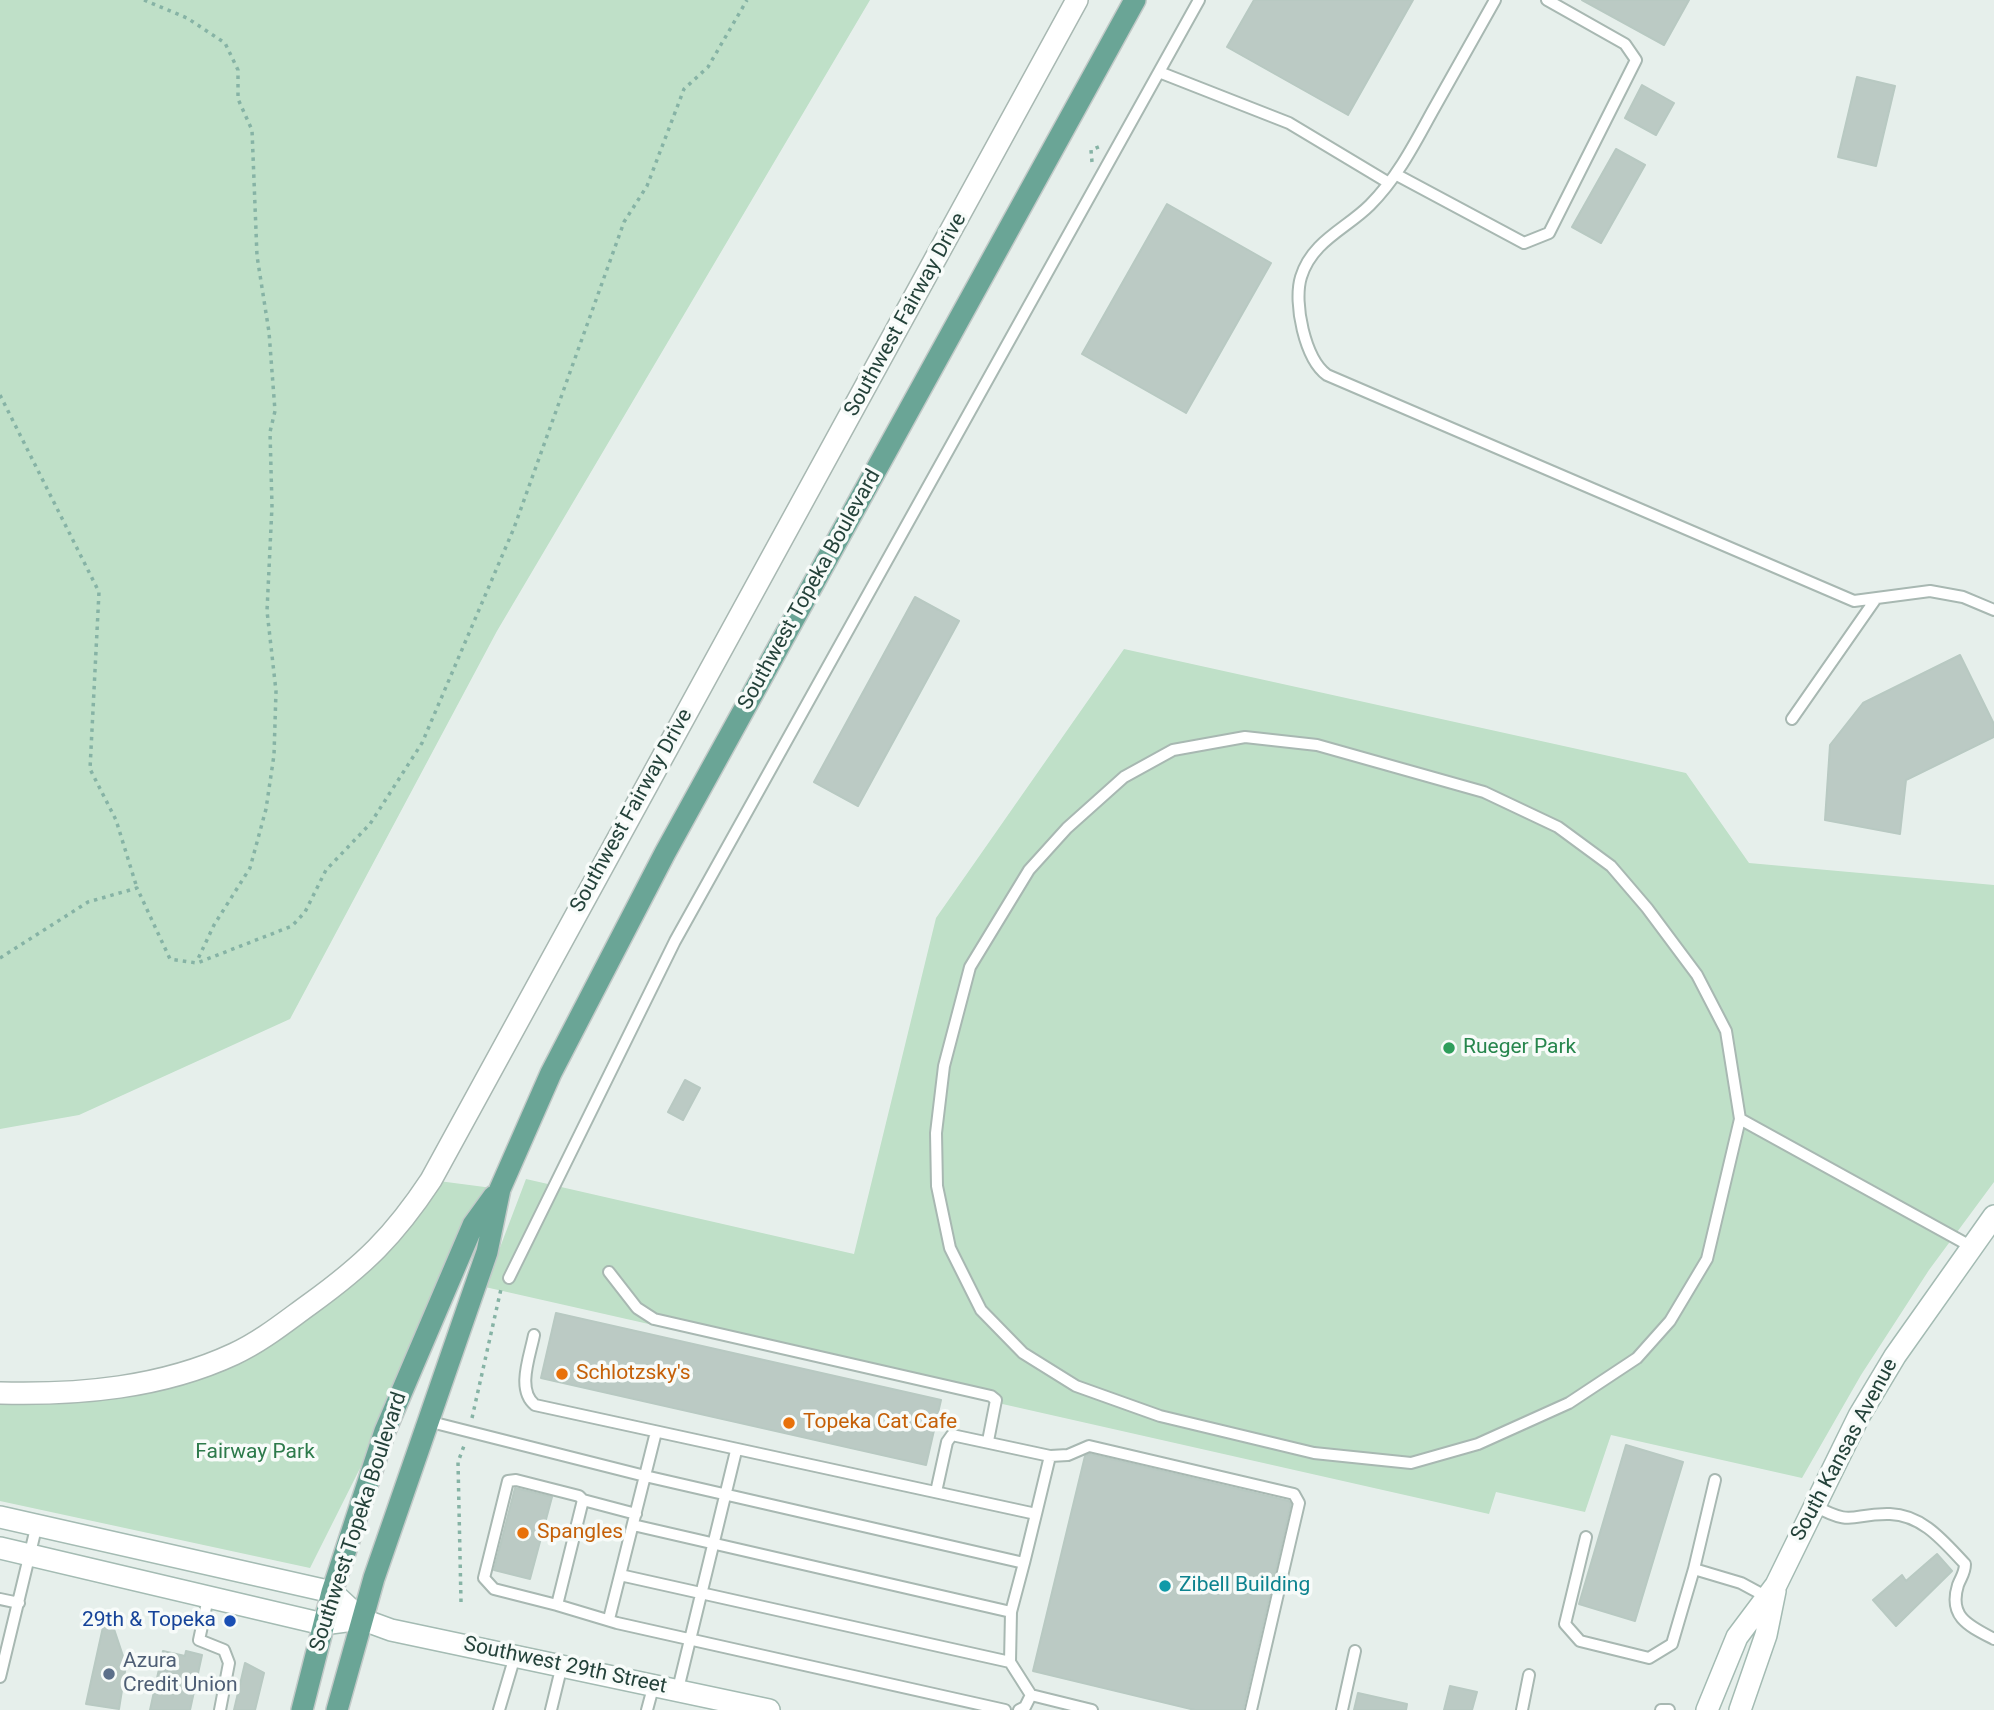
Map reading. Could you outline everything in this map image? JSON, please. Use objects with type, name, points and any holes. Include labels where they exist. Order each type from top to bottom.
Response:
[{"type":"main road","name":"Southwest Fairway Drive","points":[[0,1394],[105,1390],[193,1370],[234,1354],[269,1334],[360,1268],[410,1212],[431,1180],[1077,0]]},
{"type":"main road","name":"Southwest Topeka Boulevard","points":[[337,1710],[361,1619],[426,1421],[486,1252],[500,1189],[598,977],[1135,0]]},
{"type":"main road","name":"Southwest Topeka Boulevard","points":[[302,1710],[332,1592],[398,1398],[472,1226],[500,1189]]},
{"type":"main road","name":"South Kansas Avenue","points":[[1707,1710],[1737,1637],[1771,1591],[1859,1416],[1888,1368],[1994,1216]]},
{"type":"main road","name":"Southwest 29th Street","points":[[0,1517],[332,1592],[361,1619],[391,1630],[769,1710]]},
{"type":"main road","name":"Southwest 29th Street","points":[[0,1548],[323,1624],[361,1619]]},
{"type":"main road","name":"South Kansas Avenue","points":[[1740,1710],[1766,1635],[1771,1591]]},
{"type":"lane","points":[[509,1278],[675,941],[1199,0]]},
{"type":"lane","points":[[1495,0],[1393,179],[1369,206],[1318,246],[1302,275],[1298,291],[1308,353],[1315,366],[1327,375],[1854,601],[1930,591],[1963,597],[1994,610]]},
{"type":"lane","points":[[1158,72],[1289,123],[1393,179],[1524,243],[1549,233],[1636,60],[1625,44],[1547,0]]},
{"type":"lane","points":[[1792,719],[1875,600]]},
{"type":"lane","points":[[1245,737],[1317,745],[1484,792],[1558,827],[1611,866],[1647,908],[1697,975],[1726,1031],[1740,1119],[1707,1259],[1670,1321],[1637,1358],[1569,1403],[1478,1444],[1411,1463],[1314,1453],[1160,1416],[1076,1387],[1023,1353],[981,1310],[950,1248],[937,1186],[936,1133],[944,1066],[970,967],[1029,870],[1067,828],[1124,777],[1173,750],[1245,737]]},
{"type":"lane","points":[[1740,1119],[1972,1247]]},
{"type":"lane","points":[[609,1272],[637,1308],[654,1319],[991,1396],[996,1400],[988,1441]]},
{"type":"lane","points":[[534,1335],[524,1390],[527,1399],[535,1405],[736,1451],[1036,1514]]},
{"type":"lane","points":[[426,1421],[725,1495],[1024,1563]]},
{"type":"lane","points":[[609,1619],[656,1432]]},
{"type":"lane","points":[[936,1492],[947,1442],[952,1435],[1050,1456],[1068,1455],[1089,1446],[1294,1494],[1299,1503],[1251,1710]]},
{"type":"lane","points":[[678,1689],[736,1451]]},
{"type":"lane","points":[[1050,1456],[1011,1612],[1010,1662],[1031,1695],[1092,1710]]},
{"type":"lane","points":[[1005,1710],[689,1640],[494,1589],[484,1578],[508,1481],[516,1480],[579,1496],[583,1500],[634,1519],[714,1544],[1011,1612]]},
{"type":"lane","points":[[1586,1537],[1565,1624],[1580,1641],[1649,1658],[1672,1644],[1694,1569],[1715,1480]]},
{"type":"lane","points":[[557,1605],[583,1500]]},
{"type":"lane","points":[[1813,1506],[1837,1518],[1851,1520],[1890,1514],[1910,1518],[1934,1531],[1965,1564],[1965,1572],[1954,1604],[1957,1615],[1966,1624],[1994,1639]]},
{"type":"lane","points":[[0,1677],[37,1524]]},
{"type":"lane","points":[[1694,1569],[1771,1591]]},
{"type":"lane","points":[[620,1575],[1010,1662]]},
{"type":"lane","points":[[208,1598],[199,1640],[224,1650],[229,1663],[220,1710]]},
{"type":"lane","points":[[0,1599],[19,1603]]},
{"type":"lane","points":[[1342,1710],[1355,1651]]},
{"type":"lane","points":[[499,1710],[514,1656]]},
{"type":"lane","points":[[551,1710],[562,1665]]},
{"type":"lane","points":[[1522,1710],[1529,1675]]},
{"type":"lane","points":[[647,1710],[654,1685]]},
{"type":"lane","points":[[1019,1710],[1025,1707],[1031,1695]]},
{"type":"lane","points":[[1661,1710],[1669,1710]]},
{"type":"path","points":[[144,0],[187,18],[225,43],[238,70],[238,99],[252,130],[257,256],[269,332],[275,411],[270,432],[272,506],[267,611],[276,691],[274,755],[266,809],[250,868],[214,925],[197,963]]},
{"type":"path","points":[[0,395],[99,592],[90,769],[116,820],[137,888],[170,960],[197,963],[292,926],[305,912],[326,870],[370,824],[422,743],[514,528],[624,222],[647,186],[684,89],[708,67],[747,0]]},
{"type":"path","points":[[0,958],[88,902],[137,888]]},
{"type":"green space","points":[[0,0],[870,0],[497,631],[290,1019],[79,1115],[0,1129]]},
{"type":"green space","name":"Rueger Park","points":[[1124,649],[1686,773],[1749,863],[1994,885],[1994,1182],[1929,1270],[1861,1375],[1802,1478],[1611,1435],[1585,1512],[1496,1492],[1489,1514],[485,1287],[526,1179],[854,1254],[936,918]]},
{"type":"green space","name":"Fairway Park","points":[[431,1180],[500,1189],[310,1568],[0,1501],[0,1392],[105,1390],[234,1354],[360,1268]]},
{"type":"building","points":[[1254,0],[1413,0],[1348,115],[1227,47]]},
{"type":"building","points":[[1582,0],[1689,0],[1664,45]]},
{"type":"building","points":[[1857,77],[1895,86],[1876,166],[1838,157]]},
{"type":"building","points":[[1642,85],[1674,103],[1656,135],[1625,118]]},
{"type":"building","points":[[1616,149],[1645,165],[1601,243],[1572,227]]},
{"type":"building","points":[[1167,204],[1271,263],[1186,413],[1082,354]]},
{"type":"building","points":[[915,597],[959,621],[858,806],[814,782]]},
{"type":"building","points":[[1960,655],[1994,724],[1994,737],[1906,780],[1900,834],[1825,820],[1830,745],[1863,703]]},
{"type":"building","points":[[685,1080],[700,1088],[683,1120],[668,1112]]},
{"type":"building","points":[[556,1313],[941,1400],[926,1465],[541,1378]]},
{"type":"building","points":[[1626,1445],[1683,1462],[1635,1621],[1579,1604]]},
{"type":"building","name":"Zibell Building","points":[[1090,1454],[1289,1501],[1291,1504],[1243,1710],[1195,1710],[1033,1671],[1085,1456]]},
{"type":"building","name":"Spangles","points":[[515,1488],[552,1497],[530,1579],[494,1570]]},
{"type":"building","points":[[1937,1554],[1952,1571],[1896,1626],[1873,1600],[1902,1575],[1906,1581]]},
{"type":"building","name":"Azura Credit Union","points":[[103,1627],[114,1629],[126,1665],[119,1709],[86,1704]]},
{"type":"building","points":[[163,1651],[185,1656],[186,1651],[202,1655],[190,1710],[150,1710]]},
{"type":"building","points":[[245,1663],[264,1673],[255,1710],[234,1710]]},
{"type":"building","points":[[1450,1686],[1477,1692],[1472,1710],[1444,1710]]},
{"type":"building","points":[[1358,1693],[1407,1704],[1406,1710],[1354,1710]]},
{"type":"place","name":"Rueger Park","points":[[1449,1048]]},
{"type":"place","name":"Schlotzsky's","points":[[562,1374]]},
{"type":"place","name":"Topeka Cat Cafe","points":[[789,1423]]},
{"type":"place","name":"Spangles","points":[[523,1533]]},
{"type":"place","name":"Zibell Building","points":[[1165,1586]]},
{"type":"place","name":"29th & Topeka","points":[[230,1621]]},
{"type":"place","name":"Azura Credit Union","points":[[109,1674]]}]
